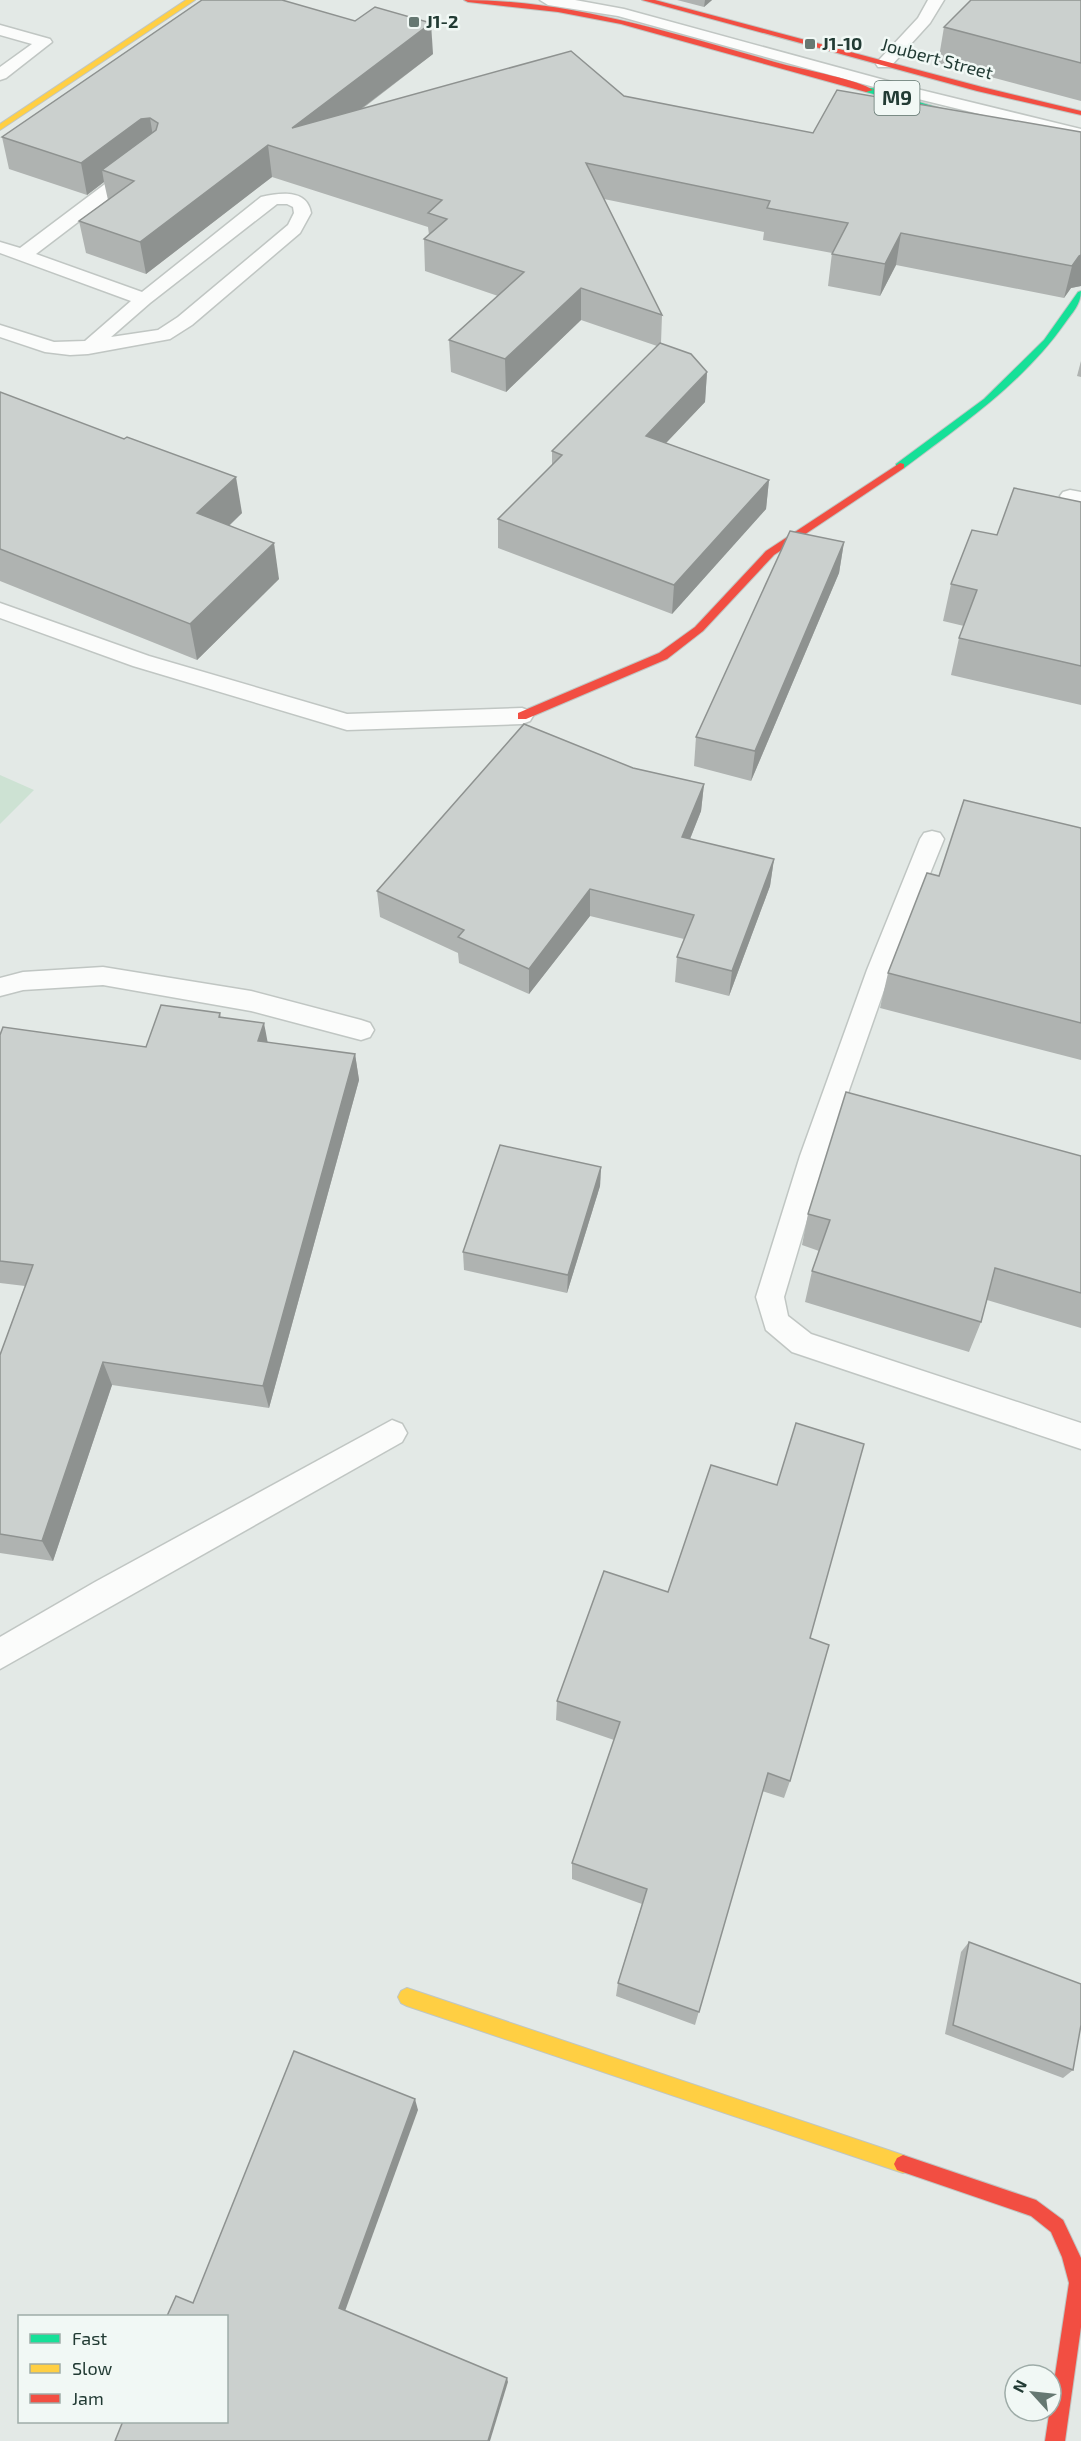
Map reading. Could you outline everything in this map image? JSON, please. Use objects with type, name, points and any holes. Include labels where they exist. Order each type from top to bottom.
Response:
[{"type":"street","points":[[0,128],[191,0]]},
{"type":"street","name":"M9","points":[[468,0],[558,10],[622,22],[942,110],[1081,144]]},
{"type":"street","name":"Joubert Street","points":[[646,0],[884,64],[1081,113]]},
{"type":"street","points":[[522,716],[637,669],[663,656],[699,629],[770,553],[910,459],[987,401],[1047,342],[1081,294]]},
{"type":"street","points":[[406,1997],[1036,2209],[1057,2226],[1071,2255],[1078,2283],[1055,2441]]},
{"type":"lane","points":[[548,0],[619,12],[916,94],[1081,134]]},
{"type":"lane","points":[[599,0],[654,13],[927,89],[1081,125]]},
{"type":"lane","points":[[884,64],[924,20],[936,0]]},
{"type":"lane","points":[[0,30],[44,42],[0,75]]},
{"type":"lane","points":[[23,255],[144,163]]},
{"type":"lane","points":[[0,331],[52,348],[88,348],[163,335],[294,229],[300,222],[302,207],[298,201],[285,197],[267,201],[144,299],[88,348]]},
{"type":"lane","points":[[0,247],[144,299]]},
{"type":"lane","points":[[0,610],[141,661],[347,722],[522,716]]},
{"type":"lane","points":[[932,839],[879,970],[813,1156],[770,1297],[776,1322],[802,1343],[1081,1436]]},
{"type":"lane","points":[[0,987],[23,981],[103,976],[250,1001],[361,1030]]},
{"type":"lane","points":[[0,1654],[106,1592],[392,1433]]},
{"type":"green space","points":[[0,775],[34,790],[0,824]]},
{"type":"building","points":[[202,0],[282,0],[355,21],[375,7],[431,23],[292,128],[571,51],[624,96],[813,133],[837,90],[1081,132],[1081,255],[1072,266],[901,233],[885,264],[832,254],[848,223],[767,208],[770,201],[586,163],[662,315],[581,288],[505,359],[449,340],[524,272],[424,239],[447,219],[428,213],[442,200],[268,145],[140,242],[79,221],[134,181],[102,170],[156,130],[158,123],[150,118],[141,119],[81,163],[2,137]]},
{"type":"building","points":[[971,0],[1081,0],[1081,63],[944,27]]},
{"type":"building","points":[[660,343],[691,354],[707,372],[646,436],[769,480],[674,585],[498,519],[562,455],[552,451]]},
{"type":"building","points":[[0,392],[124,439],[127,437],[236,477],[197,513],[274,543],[190,624],[0,549]]},
{"type":"building","points":[[1014,488],[1081,502],[1081,666],[959,638],[977,590],[951,584],[972,530],[997,535]]},
{"type":"building","points":[[790,531],[844,542],[755,751],[696,737]]},
{"type":"building","points":[[524,724],[633,768],[704,784],[682,837],[774,859],[732,971],[677,957],[694,915],[590,889],[529,969],[458,937],[464,930],[377,891]]},
{"type":"building","points":[[964,800],[1081,828],[1081,1023],[888,973],[927,873],[939,876]]},
{"type":"building","points":[[161,1005],[220,1013],[219,1017],[264,1023],[258,1041],[355,1054],[263,1386],[103,1362],[42,1541],[0,1534],[0,1355],[33,1265],[0,1261],[0,1035],[3,1027],[146,1047]]},
{"type":"building","points":[[846,1092],[1081,1156],[1081,1293],[995,1268],[981,1322],[812,1271],[830,1220],[808,1214]]},
{"type":"building","points":[[500,1145],[601,1167],[568,1275],[463,1252]]},
{"type":"building","points":[[796,1423],[864,1444],[810,1638],[829,1645],[790,1781],[768,1773],[699,2012],[618,1983],[647,1889],[572,1863],[620,1722],[557,1701],[604,1571],[668,1592],[711,1465],[777,1485]]},
{"type":"building","points":[[969,1942],[1081,1984],[1081,2025],[1073,2070],[953,2025]]},
{"type":"building","points":[[294,2051],[415,2099],[339,2308],[507,2378],[488,2441],[115,2441],[122,2423],[228,2423],[228,2315],[167,2315],[176,2296],[193,2303]]},
{"type":"traffic: fast","points":[[869,90],[962,116]]},
{"type":"traffic: fast","points":[[900,466],[987,401],[1047,342],[1081,294]]},
{"type":"traffic: slow","points":[[0,128],[191,0]]},
{"type":"traffic: slow","points":[[407,1997],[903,2164]]},
{"type":"traffic: jam","points":[[468,0],[558,10],[622,22],[869,90]]},
{"type":"traffic: jam","points":[[646,0],[980,89],[1081,113]]},
{"type":"traffic: jam","points":[[522,716],[663,656],[699,629],[770,553],[900,466]]},
{"type":"traffic: jam","points":[[903,2164],[1036,2209],[1057,2226],[1071,2255],[1078,2283],[1055,2441]]},
{"type":"place","name":"J1-2","points":[[414,22]]},
{"type":"place","name":"J1-10","points":[[810,44]]}]
